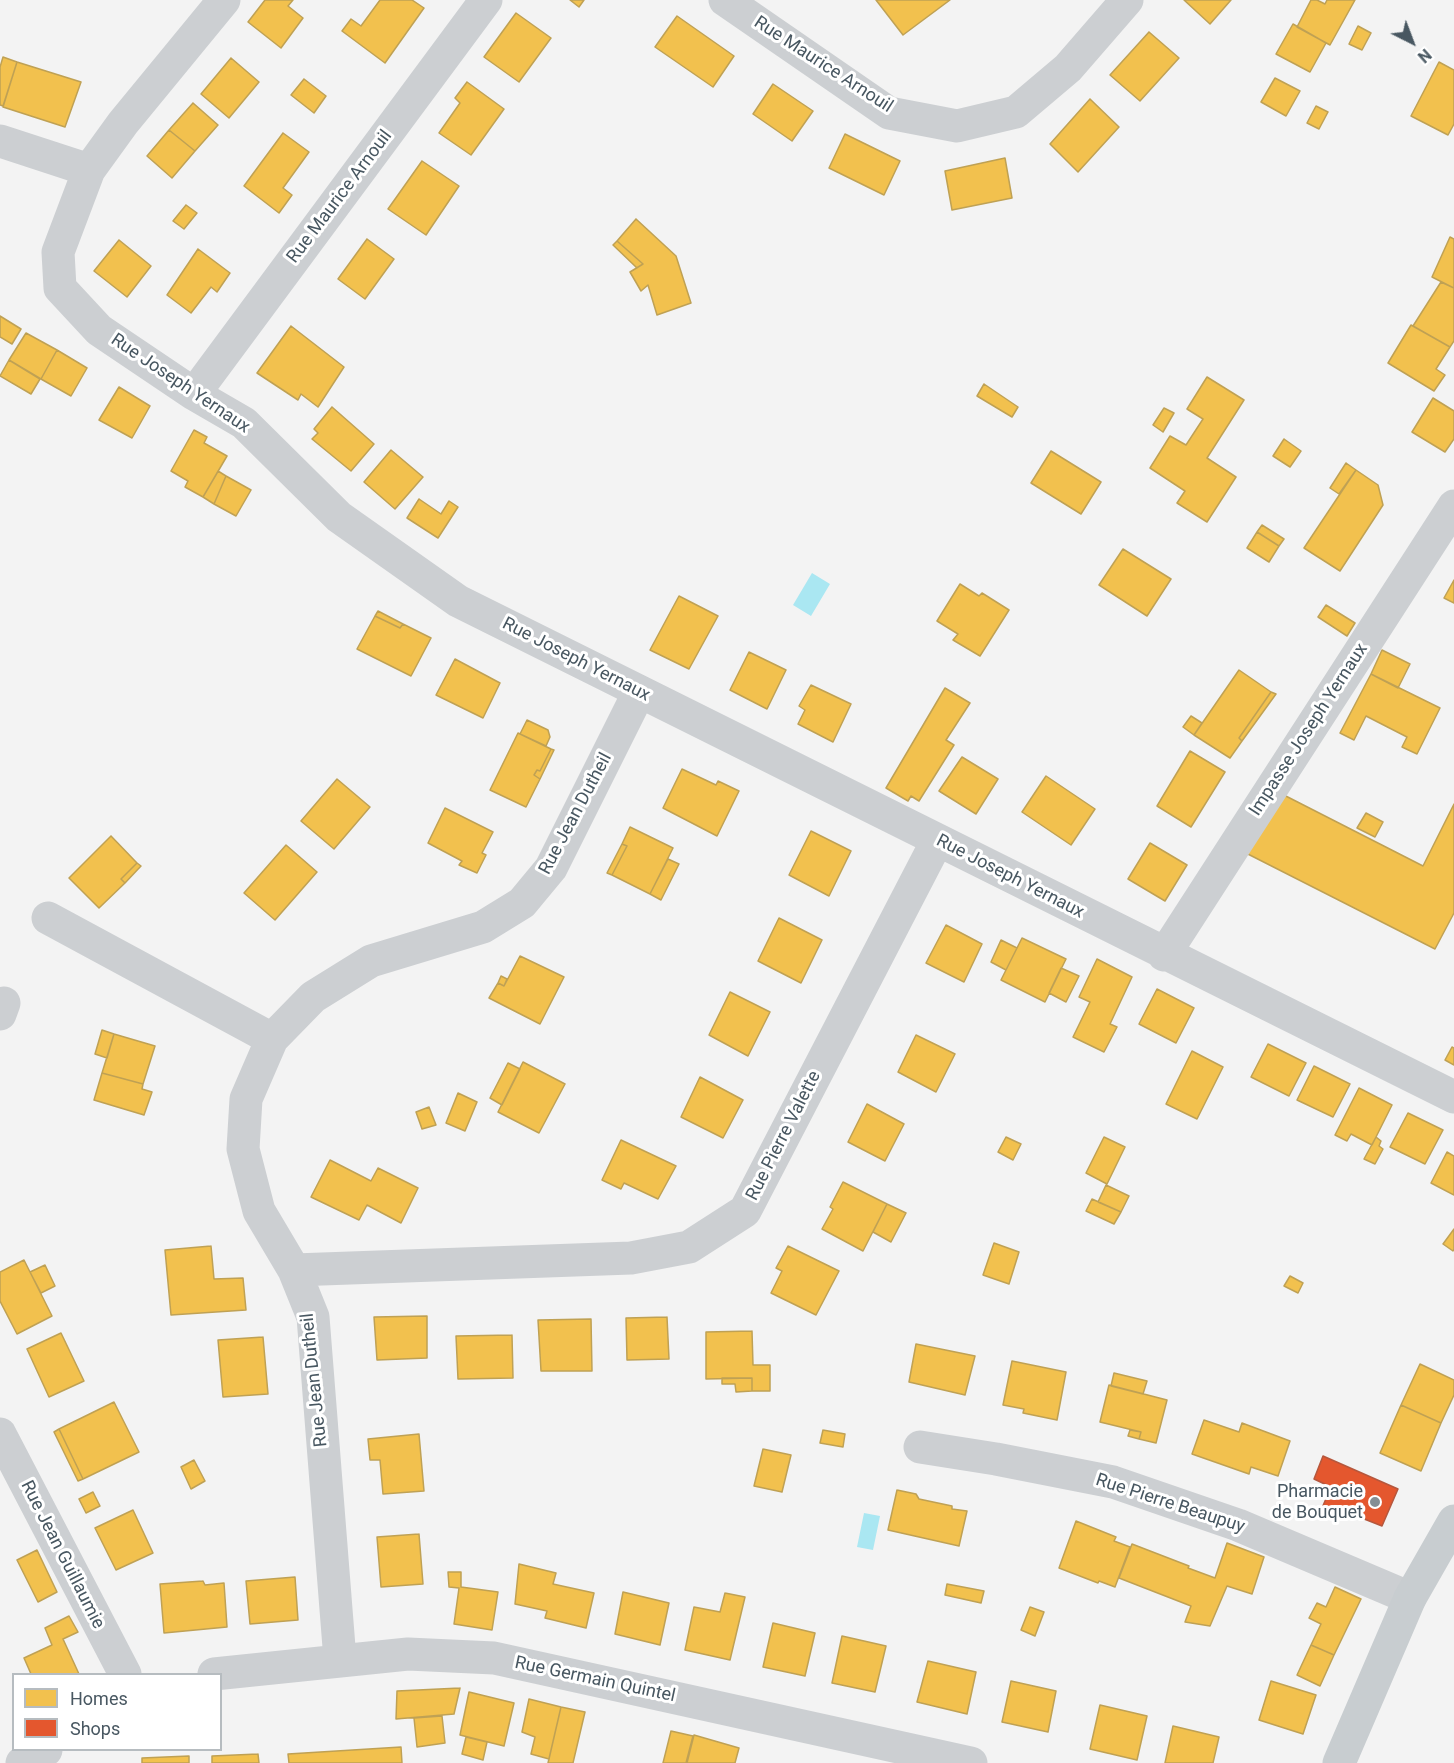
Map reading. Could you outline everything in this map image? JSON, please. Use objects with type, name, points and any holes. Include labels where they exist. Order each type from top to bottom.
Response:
[{"type":"main road","points":[[1339,1763],[1410,1598],[1454,1521]]},
{"type":"street","name":"Rue Joseph Yernaux","points":[[224,0],[123,123],[89,170],[58,252],[60,288],[99,330],[194,394],[244,423],[339,517],[458,601],[1454,1098]]},
{"type":"street","name":"Rue Maurice Arnouil","points":[[194,394],[486,0]]},
{"type":"street","name":"Rue Maurice Arnouil","points":[[725,0],[889,113],[957,126],[1016,112],[1068,68],[1127,0]]},
{"type":"street","points":[[0,141],[89,170]]},
{"type":"street","name":"Impasse Joseph Yernaux","points":[[1164,955],[1454,506]]},
{"type":"street","name":"Rue Jean Dutheil","points":[[340,1660],[312,1317],[294,1270],[259,1211],[243,1149],[246,1099],[272,1039],[313,997],[372,961],[483,927],[522,903],[552,868],[639,692]]},
{"type":"street","name":"Rue Pierre Valette","points":[[294,1270],[631,1258],[689,1247],[745,1211],[937,841]]},
{"type":"street","points":[[48,918],[272,1039]]},
{"type":"street","name":"Rue Jean Guillaumie","points":[[0,1434],[124,1673]]},
{"type":"street","name":"Rue Pierre Beaupuy","points":[[920,1447],[1113,1482],[1238,1525],[1410,1598]]},
{"type":"street","name":"Rue Germain Quintel","points":[[222,1673],[408,1654],[494,1658],[970,1763]]},
{"type":"street","points":[[22,1763],[43,1751]]},
{"type":"water","points":[[812,573],[830,584],[811,616],[793,605]]},
{"type":"water","points":[[864,1513],[880,1516],[873,1550],[857,1547]]},
{"type":"building: Homes","points":[[265,0],[293,0],[288,6],[303,18],[281,48],[248,22]]},
{"type":"building: Homes","points":[[380,0],[412,0],[424,8],[385,63],[342,31],[351,19],[361,26]]},
{"type":"building: Homes","points":[[570,0],[584,0],[579,7]]},
{"type":"building: Homes","points":[[876,0],[950,0],[903,35]]},
{"type":"building: Homes","points":[[1184,0],[1231,0],[1210,24]]},
{"type":"building: Homes","points":[[1311,0],[1325,4],[1327,0],[1355,0],[1330,45],[1297,27]]},
{"type":"building: Homes","points":[[516,13],[551,38],[519,82],[484,57]]},
{"type":"building: Homes","points":[[677,16],[734,56],[713,87],[655,47]]},
{"type":"building: Homes","points":[[1293,24],[1326,43],[1310,72],[1276,54]]},
{"type":"building: Homes","points":[[1358,26],[1371,33],[1362,50],[1349,44]]},
{"type":"building: Homes","points":[[1149,32],[1179,58],[1140,101],[1110,75]]},
{"type":"building: Homes","points":[[3,57],[17,62],[3,106],[0,105],[0,67]]},
{"type":"building: Homes","points":[[231,58],[259,82],[229,118],[201,94]]},
{"type":"building: Homes","points":[[17,62],[81,82],[65,127],[3,107]]},
{"type":"building: Homes","points":[[1439,62],[1454,70],[1454,124],[1448,135],[1411,116]]},
{"type":"building: Homes","points":[[1275,78],[1300,91],[1286,116],[1261,102]]},
{"type":"building: Homes","points":[[304,79],[326,96],[314,113],[291,95]]},
{"type":"building: Homes","points":[[467,82],[504,109],[471,155],[439,133],[460,103],[455,98]]},
{"type":"building: Homes","points":[[773,84],[813,111],[792,141],[753,114]]},
{"type":"building: Homes","points":[[1090,99],[1119,127],[1078,172],[1050,144]]},
{"type":"building: Homes","points":[[193,103],[218,125],[195,151],[169,130]]},
{"type":"building: Homes","points":[[1316,106],[1328,112],[1319,129],[1307,123]]},
{"type":"building: Homes","points":[[169,130],[195,151],[172,178],[147,156]]},
{"type":"building: Homes","points":[[283,133],[309,152],[283,188],[292,195],[279,213],[244,186]]},
{"type":"building: Homes","points":[[845,134],[900,161],[884,195],[829,168]]},
{"type":"building: Homes","points":[[1005,158],[1012,198],[952,210],[945,171]]},
{"type":"building: Homes","points":[[422,161],[459,186],[426,235],[388,209]]},
{"type":"building: Homes","points":[[186,205],[197,213],[184,229],[173,221]]},
{"type":"building: Homes","points":[[636,219],[676,256],[691,303],[657,315],[648,285],[641,291],[630,272],[643,264],[617,241]]},
{"type":"building: Homes","points":[[1450,237],[1454,239],[1454,288],[1432,277]]},
{"type":"building: Homes","points":[[367,239],[394,259],[365,299],[338,279]]},
{"type":"building: Homes","points":[[119,240],[151,266],[127,297],[94,271]]},
{"type":"building: Homes","points":[[617,241],[643,264],[637,268],[613,245]]},
{"type":"building: Homes","points":[[198,249],[230,273],[217,292],[211,287],[191,313],[167,295]]},
{"type":"building: Homes","points":[[1441,282],[1454,288],[1454,341],[1450,347],[1413,326]]},
{"type":"building: Homes","points":[[0,316],[21,329],[12,344],[0,337]]},
{"type":"building: Homes","points":[[1411,325],[1450,347],[1436,369],[1445,375],[1434,391],[1388,363]]},
{"type":"building: Homes","points":[[291,326],[344,367],[318,407],[301,394],[298,400],[257,373]]},
{"type":"building: Homes","points":[[26,333],[57,350],[41,379],[9,360]]},
{"type":"building: Homes","points":[[57,350],[87,368],[71,396],[41,379]]},
{"type":"building: Homes","points":[[9,360],[40,379],[31,394],[0,376]]},
{"type":"building: Homes","points":[[1207,377],[1244,400],[1207,458],[1236,477],[1207,522],[1177,503],[1185,491],[1150,468],[1170,436],[1186,445],[1203,419],[1187,409]]},
{"type":"building: Homes","points":[[984,384],[1018,407],[1012,417],[977,396]]},
{"type":"building: Homes","points":[[119,387],[150,406],[132,438],[99,420]]},
{"type":"building: Homes","points":[[1433,398],[1454,411],[1454,439],[1445,452],[1412,432]]},
{"type":"building: Homes","points":[[332,407],[374,444],[351,471],[312,439],[318,433],[314,429]]},
{"type":"building: Homes","points":[[1164,408],[1174,413],[1163,432],[1153,425]]},
{"type":"building: Homes","points":[[194,430],[207,437],[204,443],[227,456],[203,497],[185,487],[188,481],[171,471]]},
{"type":"building: Homes","points":[[1284,439],[1301,451],[1290,467],[1273,456]]},
{"type":"building: Homes","points":[[391,450],[423,477],[395,509],[364,482]]},
{"type":"building: Homes","points":[[1051,451],[1101,482],[1081,514],[1031,483]]},
{"type":"building: Homes","points":[[1346,463],[1356,470],[1339,494],[1330,488]]},
{"type":"building: Homes","points":[[1356,470],[1378,485],[1383,505],[1340,571],[1304,548]]},
{"type":"building: Homes","points":[[218,471],[226,476],[214,504],[203,497]]},
{"type":"building: Homes","points":[[226,476],[251,490],[236,516],[214,504]]},
{"type":"building: Homes","points":[[419,499],[441,514],[449,501],[458,507],[438,538],[407,518]]},
{"type":"building: Homes","points":[[1262,525],[1284,539],[1279,546],[1257,532]]},
{"type":"building: Homes","points":[[1257,532],[1279,546],[1269,562],[1247,548]]},
{"type":"building: Homes","points":[[1123,549],[1171,579],[1147,616],[1099,585]]},
{"type":"building: Homes","points":[[1454,580],[1454,603],[1444,598]]},
{"type":"building: Homes","points":[[960,584],[979,596],[982,593],[1009,610],[980,656],[953,640],[958,634],[937,621]]},
{"type":"building: Homes","points":[[679,596],[718,616],[689,669],[650,650]]},
{"type":"building: Homes","points":[[1326,605],[1355,623],[1347,636],[1318,617]]},
{"type":"building: Homes","points":[[378,611],[403,624],[400,628],[375,616]]},
{"type":"building: Homes","points":[[375,616],[400,628],[403,624],[431,638],[411,676],[357,649]]},
{"type":"building: Homes","points":[[1382,650],[1410,664],[1398,688],[1371,674]]},
{"type":"building: Homes","points":[[749,652],[786,670],[767,709],[730,690]]},
{"type":"building: Homes","points":[[455,659],[500,683],[483,718],[436,695]]},
{"type":"building: Homes","points":[[1239,670],[1271,692],[1239,738],[1242,741],[1230,758],[1194,735]]},
{"type":"building: Homes","points":[[1371,674],[1440,708],[1417,754],[1402,747],[1407,737],[1366,716],[1354,740],[1340,733]]},
{"type":"building: Homes","points":[[811,685],[851,704],[833,742],[798,724],[805,710],[799,706]]},
{"type":"building: Homes","points":[[945,688],[970,703],[946,740],[954,745],[919,801],[911,796],[908,801],[886,788]]},
{"type":"building: Homes","points":[[1271,692],[1276,694],[1242,741],[1239,738]]},
{"type":"building: Homes","points":[[1191,716],[1202,723],[1194,735],[1183,727]]},
{"type":"building: Homes","points":[[527,720],[548,730],[550,737],[546,746],[520,734]]},
{"type":"building: Homes","points":[[518,733],[551,749],[540,771],[537,770],[534,775],[540,779],[526,807],[490,790]]},
{"type":"building: Homes","points":[[551,749],[554,750],[540,779],[534,775],[537,770],[540,771]]},
{"type":"building: Homes","points":[[1190,751],[1225,772],[1191,827],[1157,806]]},
{"type":"building: Homes","points":[[962,757],[998,779],[976,814],[939,791]]},
{"type":"building: Homes","points":[[682,769],[716,785],[718,781],[739,791],[717,836],[663,808]]},
{"type":"building: Homes","points":[[1046,776],[1095,809],[1071,845],[1022,812]]},
{"type":"building: Homes","points":[[337,779],[370,807],[334,849],[301,821]]},
{"type":"building: Homes","points":[[1276,791],[1423,866],[1454,804],[1454,913],[1435,949],[1236,848]]},
{"type":"building: Homes","points":[[445,808],[493,832],[482,853],[486,855],[477,873],[459,865],[462,861],[428,843]]},
{"type":"building: Homes","points":[[1366,813],[1383,822],[1375,837],[1357,828]]},
{"type":"building: Homes","points":[[630,827],[673,848],[650,894],[612,875],[627,846],[622,844]]},
{"type":"building: Homes","points":[[811,831],[851,851],[829,896],[789,875]]},
{"type":"building: Homes","points":[[111,836],[137,863],[121,879],[125,883],[99,908],[69,878]]},
{"type":"building: Homes","points":[[1150,843],[1187,865],[1165,901],[1128,879]]},
{"type":"building: Homes","points":[[622,844],[627,846],[612,875],[607,873]]},
{"type":"building: Homes","points":[[286,845],[317,872],[275,920],[244,893]]},
{"type":"building: Homes","points":[[668,859],[679,864],[661,900],[650,894]]},
{"type":"building: Homes","points":[[137,863],[141,866],[125,883],[121,879]]},
{"type":"building: Homes","points":[[779,918],[822,940],[801,983],[758,961]]},
{"type":"building: Homes","points":[[946,925],[982,944],[964,982],[926,963]]},
{"type":"building: Homes","points":[[1022,938],[1066,959],[1045,1002],[1001,980]]},
{"type":"building: Homes","points":[[1001,940],[1017,948],[1006,970],[991,962]]},
{"type":"building: Homes","points":[[520,956],[564,977],[540,1024],[489,998],[498,983],[504,986]]},
{"type":"building: Homes","points":[[1097,959],[1132,977],[1110,1024],[1117,1027],[1104,1052],[1073,1037],[1090,1002],[1079,997]]},
{"type":"building: Homes","points":[[1061,968],[1079,976],[1066,1002],[1049,993]]},
{"type":"building: Homes","points":[[501,976],[507,979],[504,986],[498,983]]},
{"type":"building: Homes","points":[[1157,989],[1194,1008],[1176,1043],[1139,1024]]},
{"type":"building: Homes","points":[[730,992],[770,1012],[748,1056],[709,1035]]},
{"type":"building: Homes","points":[[102,1030],[114,1034],[107,1058],[95,1054]]},
{"type":"building: Homes","points":[[114,1034],[155,1046],[143,1084],[102,1073]]},
{"type":"building: Homes","points":[[916,1035],[955,1054],[936,1092],[898,1072]]},
{"type":"building: Homes","points":[[1268,1044],[1306,1063],[1289,1096],[1251,1077]]},
{"type":"building: Homes","points":[[1452,1047],[1454,1048],[1454,1065],[1445,1060]]},
{"type":"building: Homes","points":[[1192,1051],[1223,1067],[1197,1119],[1166,1104]]},
{"type":"building: Homes","points":[[523,1062],[565,1084],[539,1133],[498,1112]]},
{"type":"building: Homes","points":[[508,1063],[520,1069],[502,1105],[490,1098]]},
{"type":"building: Homes","points":[[1314,1066],[1350,1084],[1333,1117],[1297,1100]]},
{"type":"building: Homes","points":[[102,1073],[143,1084],[142,1089],[152,1092],[144,1115],[94,1100]]},
{"type":"building: Homes","points":[[700,1077],[743,1100],[723,1138],[681,1117]]},
{"type":"building: Homes","points":[[1359,1088],[1392,1105],[1372,1145],[1351,1134],[1347,1141],[1335,1135]]},
{"type":"building: Homes","points":[[458,1093],[477,1102],[465,1131],[446,1123]]},
{"type":"building: Homes","points":[[867,1104],[904,1124],[885,1161],[848,1142]]},
{"type":"building: Homes","points":[[429,1107],[436,1125],[422,1129],[416,1112]]},
{"type":"building: Homes","points":[[1408,1113],[1443,1130],[1425,1164],[1390,1147]]},
{"type":"building: Homes","points":[[1006,1137],[1021,1144],[1013,1160],[998,1152]]},
{"type":"building: Homes","points":[[1104,1137],[1125,1147],[1107,1184],[1086,1173]]},
{"type":"building: Homes","points":[[1376,1137],[1381,1141],[1379,1146],[1383,1149],[1375,1164],[1364,1159]]},
{"type":"building: Homes","points":[[621,1140],[676,1166],[658,1199],[624,1183],[621,1189],[602,1180]]},
{"type":"building: Homes","points":[[1447,1152],[1454,1156],[1454,1195],[1431,1183]]},
{"type":"building: Homes","points":[[330,1160],[371,1181],[378,1168],[418,1188],[401,1223],[367,1205],[359,1220],[311,1197]]},
{"type":"building: Homes","points":[[843,1182],[887,1204],[863,1251],[822,1229],[833,1209],[830,1207]]},
{"type":"building: Homes","points":[[1106,1185],[1129,1196],[1121,1212],[1098,1202]]},
{"type":"building: Homes","points":[[1092,1199],[1121,1212],[1114,1224],[1086,1211]]},
{"type":"building: Homes","points":[[887,1204],[906,1213],[891,1242],[873,1232]]},
{"type":"building: Homes","points":[[1454,1229],[1454,1249],[1453,1251],[1443,1244]]},
{"type":"building: Homes","points":[[994,1243],[1019,1252],[1009,1284],[983,1275]]},
{"type":"building: Homes","points":[[211,1246],[214,1279],[243,1278],[246,1310],[171,1315],[165,1250]]},
{"type":"building: Homes","points":[[788,1246],[839,1271],[816,1315],[771,1293],[782,1271],[776,1268]]},
{"type":"building: Homes","points":[[24,1260],[52,1316],[17,1334],[0,1301],[0,1272]]},
{"type":"building: Homes","points":[[45,1265],[55,1286],[41,1293],[30,1272]]},
{"type":"building: Homes","points":[[1290,1276],[1303,1283],[1298,1293],[1284,1286]]},
{"type":"building: Homes","points":[[427,1316],[427,1358],[377,1360],[374,1317]]},
{"type":"building: Homes","points":[[667,1317],[669,1359],[627,1360],[626,1318]]},
{"type":"building: Homes","points":[[591,1319],[592,1371],[541,1371],[538,1320]]},
{"type":"building: Homes","points":[[752,1331],[753,1365],[770,1365],[770,1391],[752,1391],[752,1378],[706,1379],[706,1332]]},
{"type":"building: Homes","points":[[61,1333],[84,1381],[49,1397],[27,1349]]},
{"type":"building: Homes","points":[[512,1335],[513,1378],[458,1379],[456,1336]]},
{"type":"building: Homes","points":[[263,1337],[268,1394],[223,1397],[218,1340]]},
{"type":"building: Homes","points":[[916,1344],[975,1356],[965,1395],[909,1382]]},
{"type":"building: Homes","points":[[1012,1361],[1066,1372],[1057,1420],[1023,1413],[1024,1409],[1003,1405]]},
{"type":"building: Homes","points":[[1420,1364],[1454,1380],[1454,1395],[1441,1423],[1401,1405]]},
{"type":"building: Homes","points":[[1114,1373],[1147,1381],[1143,1394],[1111,1386]]},
{"type":"building: Homes","points":[[722,1378],[752,1378],[752,1391],[736,1392],[735,1384],[722,1384]]},
{"type":"building: Homes","points":[[1109,1385],[1167,1400],[1156,1443],[1139,1439],[1141,1432],[1100,1422]]},
{"type":"building: Homes","points":[[114,1402],[139,1452],[83,1479],[59,1429]]},
{"type":"building: Homes","points":[[1401,1405],[1441,1423],[1421,1471],[1380,1453]]},
{"type":"building: Homes","points":[[1204,1420],[1239,1432],[1242,1423],[1290,1441],[1278,1476],[1251,1467],[1249,1474],[1192,1454]]},
{"type":"building: Homes","points":[[59,1429],[83,1479],[78,1481],[54,1432]]},
{"type":"building: Homes","points":[[823,1430],[845,1434],[843,1447],[820,1443]]},
{"type":"building: Homes","points":[[1130,1430],[1141,1432],[1139,1439],[1128,1436]]},
{"type":"building: Homes","points":[[419,1434],[424,1491],[383,1494],[380,1460],[370,1460],[368,1439]]},
{"type":"building: Homes","points":[[763,1449],[791,1455],[782,1492],[754,1486]]},
{"type":"building: Homes","points":[[194,1460],[205,1481],[191,1489],[181,1467]]},
{"type":"building: Homes","points":[[897,1490],[916,1494],[919,1499],[952,1506],[952,1509],[967,1511],[959,1546],[888,1530]]},
{"type":"building: Homes","points":[[93,1492],[100,1506],[86,1513],[79,1499]]},
{"type":"building: Homes","points":[[133,1510],[153,1553],[116,1570],[95,1528]]},
{"type":"building: Homes","points":[[1076,1521],[1116,1537],[1114,1541],[1130,1547],[1115,1587],[1059,1568]]},
{"type":"building: Homes","points":[[419,1534],[423,1584],[381,1587],[377,1537]]},
{"type":"building: Homes","points":[[1227,1543],[1264,1557],[1252,1594],[1227,1586],[1210,1626],[1185,1622],[1191,1606],[1119,1578],[1132,1544],[1215,1578]]},
{"type":"building: Homes","points":[[37,1550],[57,1592],[38,1602],[17,1560]]},
{"type":"building: Homes","points":[[519,1564],[556,1573],[553,1584],[594,1593],[586,1628],[545,1618],[547,1611],[515,1604]]},
{"type":"building: Homes","points":[[448,1572],[461,1572],[461,1587],[498,1592],[492,1630],[454,1624],[459,1588],[449,1587]]},
{"type":"building: Homes","points":[[295,1577],[298,1620],[250,1624],[246,1581]]},
{"type":"building: Homes","points":[[203,1581],[205,1585],[224,1583],[227,1627],[164,1633],[160,1584]]},
{"type":"building: Homes","points":[[947,1584],[984,1591],[981,1603],[945,1595]]},
{"type":"building: Homes","points":[[1335,1587],[1361,1599],[1334,1655],[1311,1645],[1321,1624],[1309,1618],[1317,1603],[1326,1607]]},
{"type":"building: Homes","points":[[623,1592],[669,1603],[660,1645],[615,1634]]},
{"type":"building: Homes","points":[[725,1593],[745,1597],[730,1660],[685,1650],[694,1607],[720,1612]]},
{"type":"building: Homes","points":[[1030,1607],[1044,1612],[1035,1636],[1021,1630]]},
{"type":"building: Homes","points":[[69,1616],[78,1632],[63,1639],[79,1673],[31,1673],[24,1658],[52,1645],[45,1628]]},
{"type":"building: Homes","points":[[773,1623],[815,1633],[805,1676],[763,1667]]},
{"type":"building: Homes","points":[[842,1636],[886,1646],[875,1692],[832,1683]]},
{"type":"building: Homes","points":[[1311,1645],[1334,1655],[1320,1686],[1297,1675]]},
{"type":"building: Homes","points":[[928,1661],[976,1672],[967,1714],[917,1702]]},
{"type":"building: Homes","points":[[1011,1681],[1056,1691],[1048,1732],[1002,1722]]},
{"type":"building: Homes","points":[[1271,1681],[1316,1695],[1303,1734],[1259,1720]]},
{"type":"building: Homes","points":[[460,1688],[454,1714],[396,1719],[397,1691]]},
{"type":"building: Homes","points":[[469,1692],[514,1703],[504,1746],[460,1735]]},
{"type":"building: Homes","points":[[529,1699],[561,1707],[549,1759],[531,1754],[535,1737],[522,1732]]},
{"type":"building: Homes","points":[[1100,1705],[1147,1716],[1137,1760],[1090,1749]]},
{"type":"building: Homes","points":[[561,1707],[585,1712],[573,1763],[548,1763]]},
{"type":"building: Homes","points":[[442,1716],[445,1743],[417,1747],[414,1718]]},
{"type":"building: Homes","points":[[1173,1726],[1219,1737],[1213,1763],[1165,1763]]},
{"type":"building: Homes","points":[[671,1731],[693,1736],[686,1763],[663,1763]]},
{"type":"building: Homes","points":[[694,1735],[739,1748],[735,1763],[687,1763]]},
{"type":"building: Homes","points":[[466,1737],[487,1742],[483,1760],[462,1754]]},
{"type":"building: Homes","points":[[401,1747],[402,1763],[289,1763],[288,1754]]},
{"type":"building: Homes","points":[[258,1754],[259,1763],[212,1763],[212,1756]]},
{"type":"building: Homes","points":[[189,1756],[189,1763],[142,1763],[142,1758]]},
{"type":"building: Shops","points":[[1323,1456],[1398,1489],[1382,1526],[1349,1513],[1346,1517],[1322,1508],[1331,1487],[1314,1479]]},
{"type":"place","name":"Pharmacie de Bouquet","points":[[1375,1502]]}]
